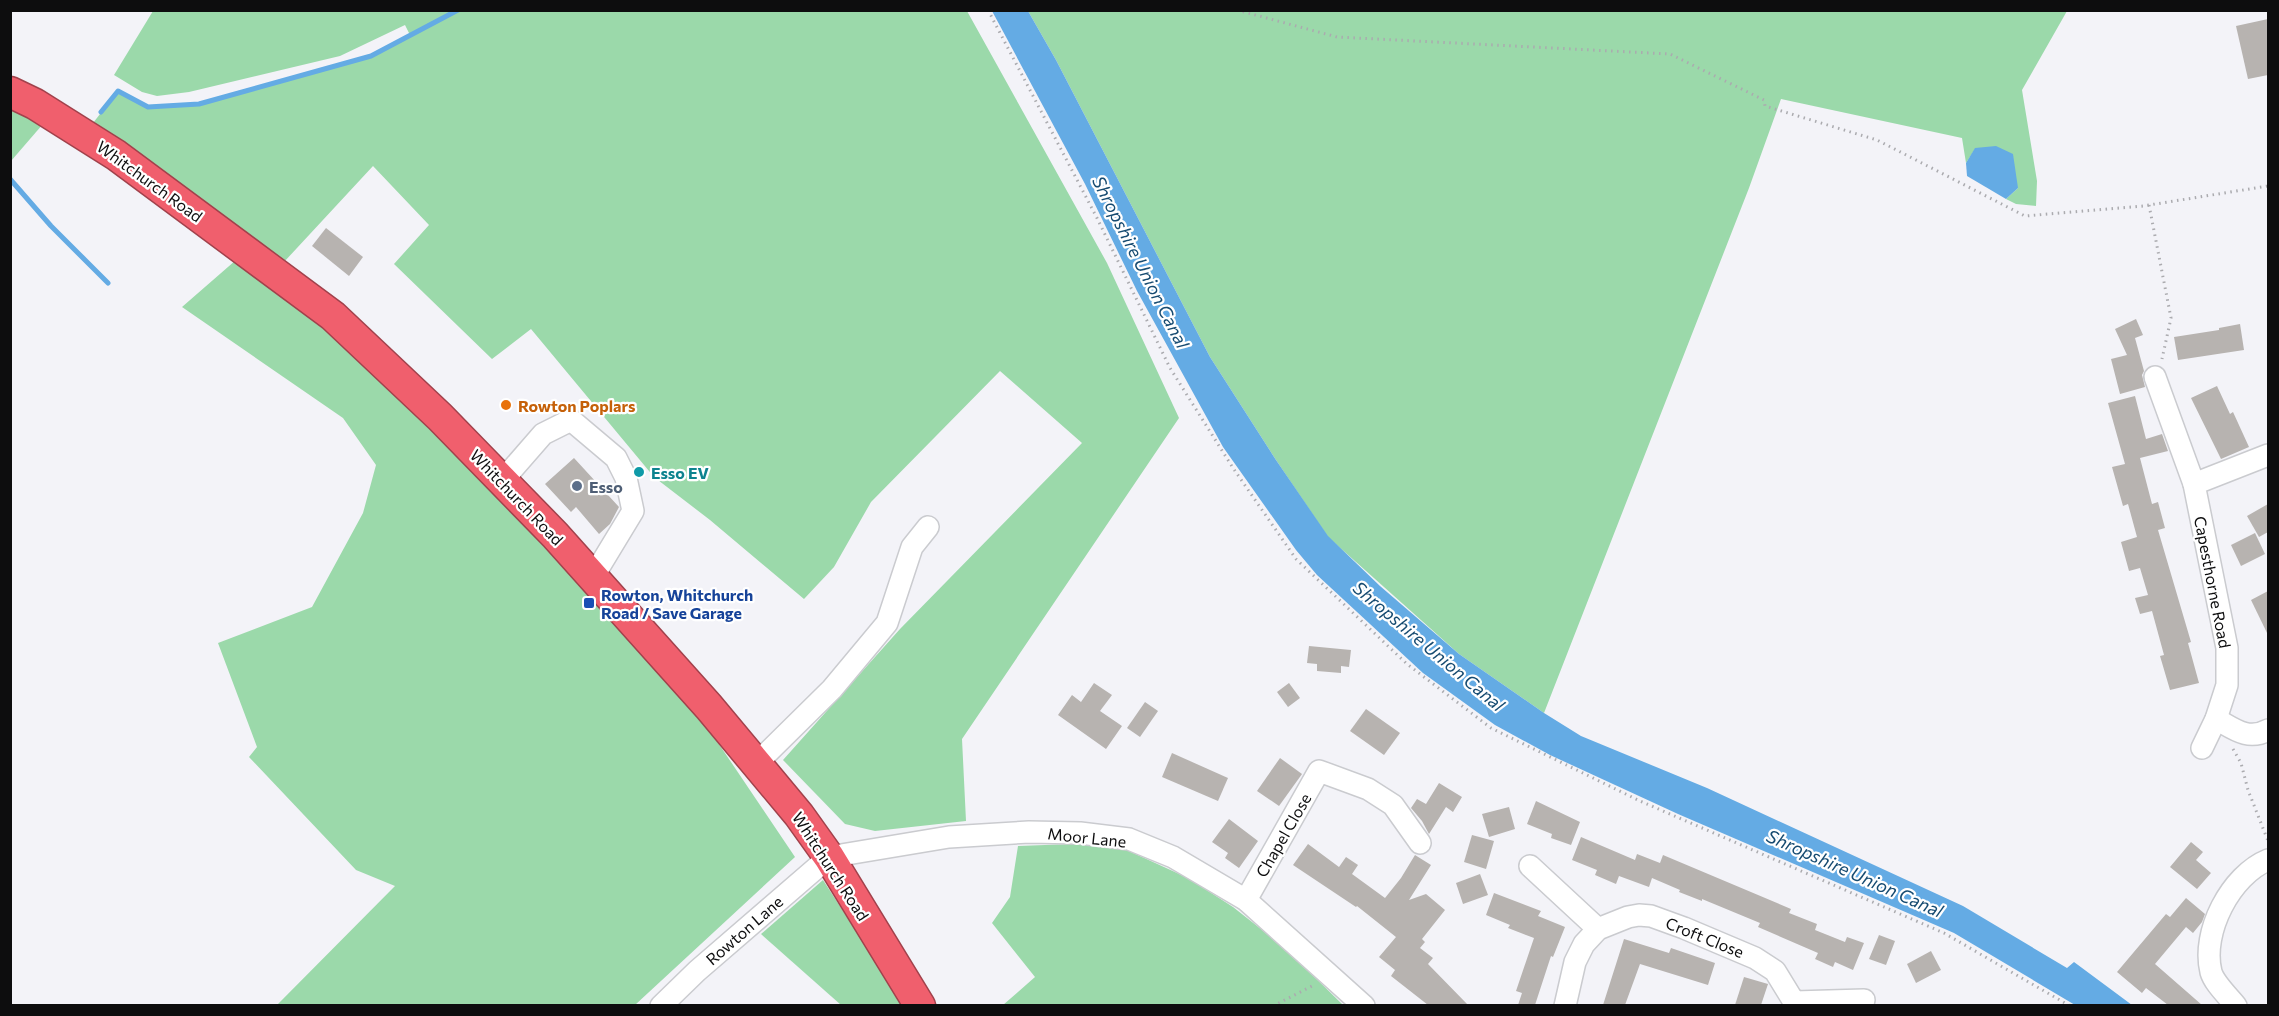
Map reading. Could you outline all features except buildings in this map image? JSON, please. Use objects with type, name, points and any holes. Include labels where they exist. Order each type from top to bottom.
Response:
[{"type":"highway","name":"Whitchurch Road","points":[[10,92],[35,104],[116,155],[333,316],[440,417],[593,577],[709,707],[799,815],[829,857],[921,1005]]},
{"type":"street","name":"Capesthorne Road","points":[[2155,377],[2194,484],[2227,648],[2227,685],[2216,719],[2202,748]]},
{"type":"street","points":[[502,481],[543,434],[571,420],[616,458],[626,478],[633,511],[593,577]]},
{"type":"street","points":[[2194,484],[2268,455]]},
{"type":"street","points":[[756,764],[832,689],[887,623],[912,547],[928,527]]},
{"type":"street","points":[[2216,719],[2246,736],[2259,735],[2268,730]]},
{"type":"street","name":"Chapel Close","points":[[1246,900],[1319,771],[1368,789],[1393,805],[1419,843]]},
{"type":"street","name":"Moor Lane","points":[[829,857],[949,837],[1029,832],[1080,833],[1129,839],[1173,857],[1246,900],[1364,1005]]},
{"type":"street","name":"Rowton Lane","points":[[661,1005],[698,970],[829,857]]},
{"type":"street","points":[[2236,1005],[2211,974],[2209,950],[2213,925],[2241,878],[2268,860]]},
{"type":"street","points":[[1530,866],[1598,929],[1584,944],[1575,962],[1565,1005]]},
{"type":"street","name":"Croft Close","points":[[1598,929],[1628,917],[1651,916],[1755,958],[1775,971],[1793,1004],[1864,1000]]},
{"type":"path","points":[[988,10],[1097,218],[1170,368],[1233,468],[1296,559],[1407,664],[1491,728],[1640,801],[1944,933],[2070,1005]]},
{"type":"path","points":[[1237,10],[1337,37],[1670,54],[1764,100],[1765,106],[1877,140],[2025,216],[2149,205],[2268,186]]},
{"type":"path","points":[[2149,205],[2170,318],[2158,375],[2155,377]]},
{"type":"path","points":[[2216,719],[2241,763],[2248,790],[2268,843]]},
{"type":"path","points":[[1273,1005],[1331,976]]},
{"type":"green space","points":[[153,11],[967,11],[1107,263],[1179,418],[962,739],[966,821],[875,831],[845,824],[783,760],[900,629],[1082,443],[1000,371],[871,502],[834,567],[804,599],[710,520],[654,477],[531,329],[492,359],[394,264],[429,225],[373,166],[284,262],[93,123],[118,91],[148,107],[199,104],[371,56],[410,35],[405,25],[340,56],[189,92],[157,96],[142,92],[114,75]]},
{"type":"green space","points":[[1028,11],[2067,11],[2022,90],[2037,181],[2036,206],[2016,204],[2006,199],[2018,188],[1975,149],[1966,163],[1962,138],[1781,99],[1749,188],[1544,713],[1459,654],[1328,537],[1210,357],[1056,60]]},
{"type":"green space","points":[[11,106],[43,124],[11,161]]},
{"type":"green space","points":[[236,260],[317,322],[395,389],[550,553],[702,719],[795,857],[635,1005],[277,1005],[395,886],[356,870],[249,757],[257,747],[218,643],[312,607],[363,513],[376,465],[343,418],[182,307]]},
{"type":"green space","points":[[1072,844],[1118,846],[1188,878],[1233,907],[1285,948],[1343,1005],[1003,1005],[1035,977],[992,923],[1010,897],[1018,846]]},
{"type":"green space","points":[[823,880],[904,1005],[841,1005],[761,934]]},
{"type":"water","name":"Shropshire Union Canal","points":[[992,11],[1028,11],[1056,60],[1210,357],[1328,536],[1380,586],[1459,654],[1581,736],[1707,788],[1963,906],[2067,968],[2074,962],[2132,1005],[2075,1005],[1954,933],[1678,814],[1550,755],[1495,725],[1423,673],[1317,575],[1296,550],[1223,447],[1137,291],[1085,184]]},
{"type":"water","points":[[1996,146],[2013,154],[2018,188],[2006,199],[1967,176],[1966,163],[1975,148]]},
{"type":"waterway","points":[[101,112],[118,91],[148,107],[199,104],[371,56],[458,10]]},
{"type":"waterway","points":[[10,179],[51,226],[108,283]]},
{"type":"place","name":"Rowton Poplars","points":[[506,405]]},
{"type":"place","name":"Esso EV","points":[[639,472]]},
{"type":"place","name":"Esso","points":[[577,486]]},
{"type":"place","name":"Rowton, Whitchurch Road / Save Garage","points":[[589,603]]}]
